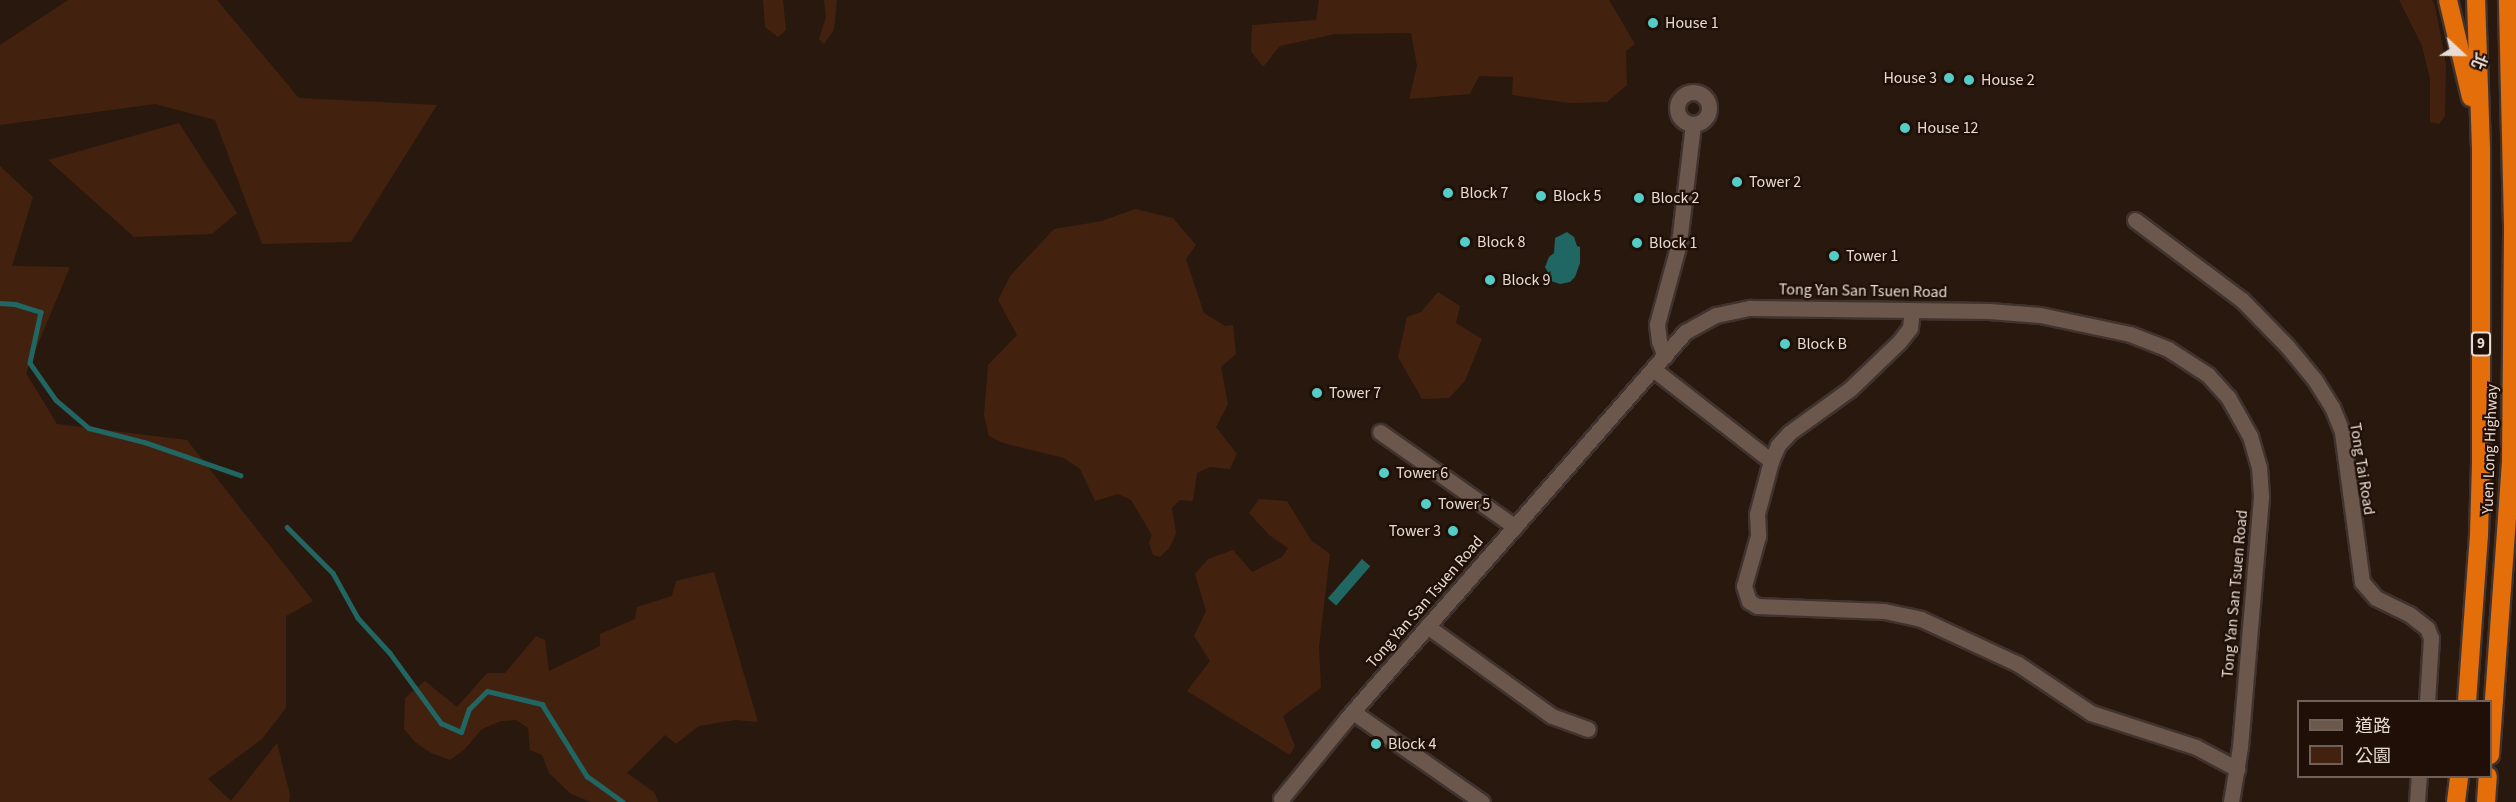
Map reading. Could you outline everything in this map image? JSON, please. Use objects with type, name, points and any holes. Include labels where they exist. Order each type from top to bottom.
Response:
[{"type":"highway","points":[[2448,0],[2481,149]]},
{"type":"highway","name":"Yuen Long Highway","points":[[2467,700],[2479,535],[2481,149],[2476,0]]},
{"type":"highway","name":"Yuen Long Highway","points":[[2492,727],[2511,464],[2513,225],[2508,0]]},
{"type":"highway","points":[[2456,802],[2459,778]]},
{"type":"highway","points":[[2486,802],[2488,778]]},
{"type":"street","points":[[1665,356],[1659,341],[1657,324],[1680,243],[1693,124]]},
{"type":"street","name":"Tong Tai Road","points":[[2135,220],[2242,300],[2315,380],[2332,407],[2342,432],[2362,582],[2376,598],[2426,626],[2430,634],[2427,700]]},
{"type":"street","name":"Tong Yan San Tsuen Road","points":[[1281,800],[1427,626],[1665,356],[1694,325],[1737,308],[1912,310],[2040,315],[2121,332],[2182,357],[2208,375],[2228,397],[2244,423],[2255,451],[2261,497],[2237,769],[2231,802]]},
{"type":"street","points":[[1912,310],[1910,328],[1899,342],[1850,389],[1789,433],[1778,445],[1771,461],[1757,514],[1758,536],[1744,586],[1749,601],[1757,606],[1884,611],[1921,620],[2018,664],[2091,713],[2196,747],[2237,769]]},
{"type":"street","points":[[1653,369],[1771,461]]},
{"type":"street","points":[[1380,432],[1515,527]]},
{"type":"street","points":[[1427,626],[1552,716],[1588,729]]},
{"type":"street","points":[[1353,712],[1482,802]]},
{"type":"street","points":[[2417,802],[2420,778]]},
{"type":"green space","points":[[68,0],[217,0],[299,98],[437,105],[351,242],[262,244],[215,120],[155,104],[0,125],[0,45]]},
{"type":"green space","points":[[763,0],[783,0],[786,30],[778,37],[765,27]]},
{"type":"green space","points":[[824,0],[837,0],[834,30],[824,44],[819,39],[826,17]]},
{"type":"green space","points":[[1319,0],[1609,0],[1635,44],[1626,51],[1627,85],[1607,102],[1570,103],[1512,95],[1513,77],[1479,76],[1470,94],[1409,99],[1417,66],[1411,33],[1335,34],[1280,46],[1263,67],[1251,51],[1252,25],[1316,20]]},
{"type":"green space","points":[[2399,0],[2432,0],[2435,6],[2446,64],[2445,116],[2439,124],[2430,122],[2430,79],[2422,46]]},
{"type":"green space","points":[[179,123],[237,213],[212,234],[134,237],[48,160]]},
{"type":"green space","points":[[0,166],[33,197],[12,266],[70,267],[26,373],[57,424],[187,440],[313,601],[286,616],[286,708],[262,739],[208,779],[231,801],[277,743],[290,795],[289,802],[0,802]]},
{"type":"green space","points":[[1135,209],[1173,218],[1196,245],[1186,259],[1204,313],[1225,326],[1233,325],[1236,354],[1221,367],[1228,404],[1216,427],[1237,454],[1230,469],[1210,467],[1197,473],[1193,501],[1180,500],[1172,508],[1176,533],[1170,547],[1160,557],[1153,555],[1149,543],[1152,535],[1131,500],[1118,494],[1095,501],[1080,469],[1064,458],[1003,443],[989,436],[984,415],[988,365],[1017,335],[998,300],[1010,276],[1054,229],[1102,221]]},
{"type":"green space","points":[[1438,292],[1460,306],[1456,323],[1482,339],[1465,381],[1449,398],[1422,399],[1398,357],[1407,317],[1421,312]]},
{"type":"green space","points":[[1259,499],[1287,501],[1311,540],[1330,554],[1319,647],[1321,688],[1283,716],[1295,746],[1290,755],[1187,691],[1210,661],[1194,636],[1206,611],[1195,574],[1208,559],[1233,550],[1252,572],[1282,557],[1288,548],[1269,535],[1249,513]]},
{"type":"green space","points":[[714,572],[758,722],[735,720],[699,726],[676,744],[665,735],[627,773],[655,793],[658,802],[591,802],[571,794],[549,773],[542,755],[530,750],[528,728],[516,720],[501,721],[482,729],[464,750],[450,760],[431,753],[415,742],[404,729],[405,698],[425,681],[457,707],[487,673],[505,673],[536,636],[545,640],[549,671],[600,646],[600,634],[635,619],[637,607],[672,596],[676,581]]},
{"type":"water","points":[[1567,232],[1574,237],[1577,246],[1580,247],[1580,263],[1575,277],[1570,282],[1560,284],[1548,280],[1549,274],[1545,267],[1549,257],[1554,253],[1555,238]]},
{"type":"water","points":[[1362,559],[1370,566],[1336,605],[1328,598]]},
{"type":"waterway","points":[[0,303],[15,304],[41,312],[30,363],[56,400],[89,428],[144,442],[240,475]]},
{"type":"waterway","points":[[287,527],[333,573],[358,618],[390,653],[441,723],[461,732],[469,709],[487,691],[542,704],[587,776],[623,802]]},
{"type":"place","name":"House 1","points":[[1653,23]]},
{"type":"place","name":"House 3","points":[[1949,78]]},
{"type":"place","name":"House 2","points":[[1969,80]]},
{"type":"place","name":"House 12","points":[[1905,128]]},
{"type":"place","name":"Tower 2","points":[[1737,182]]},
{"type":"place","name":"Block 7","points":[[1448,193]]},
{"type":"place","name":"Block 5","points":[[1541,196]]},
{"type":"place","name":"Block 2","points":[[1639,198]]},
{"type":"place","name":"Block 8","points":[[1465,242]]},
{"type":"place","name":"Block 1","points":[[1637,243]]},
{"type":"place","name":"Tower 1","points":[[1834,256]]},
{"type":"place","name":"Block 9","points":[[1490,280]]},
{"type":"place","name":"Block B","points":[[1785,344]]},
{"type":"place","name":"Tower 7","points":[[1317,393]]},
{"type":"place","name":"Tower 6","points":[[1384,473]]},
{"type":"place","name":"Tower 5","points":[[1426,504]]},
{"type":"place","name":"Tower 3","points":[[1453,531]]},
{"type":"place","name":"Block 4","points":[[1376,744]]}]
